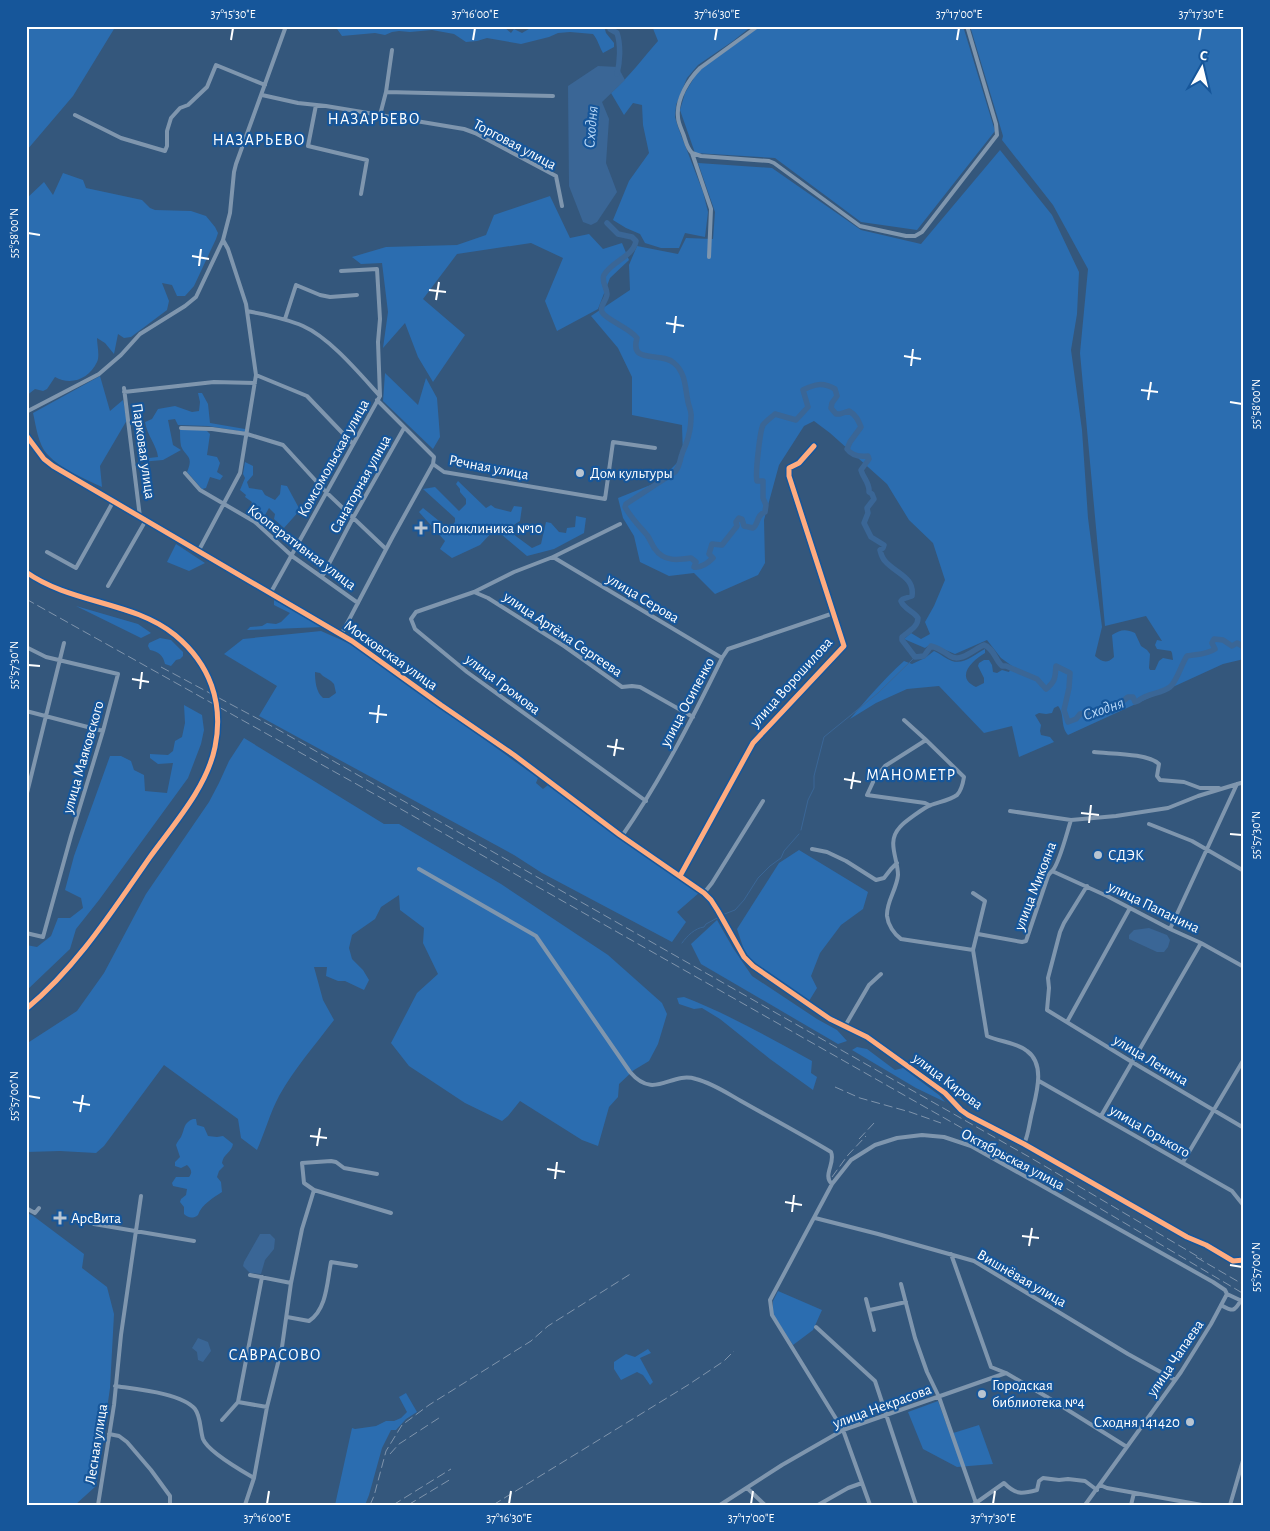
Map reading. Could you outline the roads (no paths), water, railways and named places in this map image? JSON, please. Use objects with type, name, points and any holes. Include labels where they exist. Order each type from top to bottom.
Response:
[{"type":"street","points":[[26,412],[99,374],[140,334],[196,297],[223,240],[232,204],[234,172],[286,26]]},
{"type":"street","points":[[709,257],[711,209],[678,116],[679,106],[687,85],[694,74],[758,26]]},
{"type":"street","points":[[692,153],[702,156],[774,163],[860,226],[906,236],[916,236],[922,232],[997,135],[996,124],[967,26]]},
{"type":"street","points":[[380,116],[386,92],[392,50]]},
{"type":"street","points":[[75,115],[122,138],[165,151],[167,131],[171,118],[180,108],[188,105],[207,87],[216,65],[265,86]]},
{"type":"street","points":[[386,92],[553,96]]},
{"type":"street","name":"Торговая улица","points":[[262,95],[464,129],[475,133],[556,176],[562,206]]},
{"type":"street","points":[[316,105],[308,146],[367,160],[361,194]]},
{"type":"street","points":[[198,552],[240,473],[256,375],[247,311],[228,249],[223,240]]},
{"type":"street","name":"Комсомольская улица","points":[[270,594],[378,398],[380,319],[377,269],[341,271]]},
{"type":"street","points":[[285,319],[296,285],[330,297],[357,295]]},
{"type":"street","points":[[247,311],[285,319],[305,327],[328,342],[404,428],[434,457],[433,464]]},
{"type":"street","points":[[256,375],[307,396],[353,444]]},
{"type":"street","name":"Парковая улица","points":[[140,517],[124,390],[214,382],[255,383]]},
{"type":"street","points":[[181,428],[212,429],[247,434],[283,445],[327,493],[386,549]]},
{"type":"street","name":"Санаторная улица","points":[[322,577],[404,428]]},
{"type":"street","name":"Московская улица","points":[[26,435],[44,459],[53,466],[341,635],[514,755],[622,836],[704,893],[711,900],[724,922]]},
{"type":"street","name":"Речная улица","points":[[341,635],[433,464],[444,472],[605,499],[613,442],[655,448]]},
{"type":"street","name":"улица Ворошилова","points":[[680,876],[753,743],[844,646],[789,476],[789,468],[800,463],[814,446]]},
{"type":"street","name":"Кооперативная улица","points":[[185,473],[200,490],[255,522],[292,556],[358,603]]},
{"type":"street","points":[[47,552],[76,568],[113,502]]},
{"type":"street","points":[[108,586],[146,520]]},
{"type":"street","points":[[474,592],[514,572],[553,557],[620,524]]},
{"type":"street","name":"улица Серова","points":[[553,557],[722,658]]},
{"type":"street","points":[[26,572],[57,590],[133,613],[157,623],[174,634],[188,647],[208,675],[215,696],[217,724],[215,748],[207,773],[188,804],[77,959],[26,1009]]},
{"type":"street","name":"улица Артёма Сергеева","points":[[474,592],[488,598],[564,646],[622,687],[640,687],[693,718]]},
{"type":"street","name":"улица Громова","points":[[474,592],[416,612],[411,619],[415,629],[467,672],[646,801]]},
{"type":"street","name":"улица Осипенко","points":[[622,836],[646,801],[693,718],[728,649],[834,613]]},
{"type":"street","points":[[26,797],[64,643]]},
{"type":"street","name":"улица Маяковского","points":[[26,647],[46,656],[118,674],[104,731],[71,836],[43,937],[26,933]]},
{"type":"street","points":[[26,711],[104,731]]},
{"type":"street","points":[[904,720],[964,777],[957,795],[929,805],[899,827],[893,840],[892,848],[897,863],[898,878],[888,903],[887,916],[889,924],[900,938],[973,950]]},
{"type":"street","points":[[926,740],[885,766],[874,780],[866,795],[929,805]]},
{"type":"street","points":[[1094,752],[1131,755],[1155,760],[1159,764],[1157,776],[1160,780],[1184,782],[1200,788],[1224,788]]},
{"type":"street","points":[[1010,811],[1071,820],[1116,816],[1168,808],[1244,782]]},
{"type":"street","points":[[1170,929],[1237,784]]},
{"type":"street","points":[[704,893],[763,801]]},
{"type":"street","name":"улица Микояна","points":[[978,934],[1022,942],[1026,941],[1049,873],[1052,871],[1060,853],[1071,820]]},
{"type":"street","points":[[1149,824],[1192,841],[1244,871]]},
{"type":"street","points":[[812,848],[827,852],[846,861],[876,880],[884,878],[897,863]]},
{"type":"street","points":[[419,869],[536,936],[630,1072],[640,1082],[650,1085],[696,1078],[721,1090],[830,1152],[832,1160],[828,1176],[829,1182],[832,1184]]},
{"type":"street","name":"улица Папанина","points":[[1052,871],[1087,886],[1201,943],[1244,967]]},
{"type":"street","name":"улица Ленина","points":[[1087,886],[1060,932],[1048,978],[1047,1010],[1244,1128]]},
{"type":"street","points":[[973,893],[985,901],[973,950],[987,1036],[1014,1044],[1028,1051],[1036,1060],[1039,1081],[1024,1144]]},
{"type":"street","points":[[1067,1022],[1130,908]]},
{"type":"street","name":"улица Кирова","points":[[724,922],[744,957],[753,966],[830,1019],[867,1037],[945,1094],[960,1110],[1024,1144],[1187,1237],[1206,1245],[1233,1261],[1244,1260]]},
{"type":"street","points":[[1101,1116],[1201,943]]},
{"type":"street","points":[[845,1026],[869,985],[881,974]]},
{"type":"street","points":[[1183,1162],[1244,1059]]},
{"type":"street","name":"улица Горького","points":[[1039,1081],[1232,1191],[1244,1206]]},
{"type":"street","name":"Октябрьская улица","points":[[843,1430],[772,1315],[770,1300],[832,1184],[850,1160],[874,1145],[897,1138],[922,1135],[944,1137],[971,1146],[1214,1282],[1225,1290],[1227,1294],[1242,1301]]},
{"type":"street","points":[[377,1174],[344,1168],[331,1161],[302,1163],[304,1182],[314,1190],[391,1213]]},
{"type":"street","points":[[245,1505],[254,1478],[267,1407],[282,1347],[291,1283],[302,1230],[314,1190]]},
{"type":"street","name":"Лесная улица","points":[[98,1505],[141,1196]]},
{"type":"street","points":[[26,1208],[35,1213],[39,1208]]},
{"type":"street","name":"Вишнёвая улица","points":[[815,1218],[974,1261],[1175,1380]]},
{"type":"street","points":[[94,1224],[194,1241]]},
{"type":"street","points":[[951,1254],[991,1367],[1006,1373],[1127,1447]]},
{"type":"street","points":[[286,1317],[309,1321],[316,1316],[323,1303],[331,1262],[356,1266]]},
{"type":"street","points":[[250,1275],[291,1283]]},
{"type":"street","points":[[222,1420],[238,1402],[262,1277]]},
{"type":"street","points":[[901,1284],[915,1338],[927,1372],[939,1397],[974,1504],[1004,1483],[1016,1492],[1024,1494],[1037,1490],[1039,1481],[1044,1478],[1085,1481],[1097,1490]]},
{"type":"street","name":"улица Чапаева","points":[[1085,1505],[1197,1348],[1227,1294]]},
{"type":"street","points":[[866,1299],[874,1330]]},
{"type":"street","points":[[1221,1305],[1231,1310],[1237,1308],[1242,1301]]},
{"type":"street","points":[[870,1310],[906,1302]]},
{"type":"street","points":[[816,1327],[875,1381],[916,1505]]},
{"type":"street","name":"улица Некрасова","points":[[720,1505],[782,1465],[843,1430],[1006,1373]]},
{"type":"street","points":[[115,1386],[176,1397],[188,1404],[195,1410],[199,1418],[203,1438],[208,1446],[230,1464],[254,1478]]},
{"type":"street","points":[[238,1402],[267,1407]]},
{"type":"street","points":[[843,1430],[870,1505]]},
{"type":"street","points":[[109,1434],[119,1436],[127,1442],[170,1496],[170,1505]]},
{"type":"street","points":[[1230,1505],[1244,1457]]},
{"type":"street","points":[[818,1505],[848,1488],[862,1483]]},
{"type":"street","points":[[1100,1485],[1106,1488],[1202,1505]]},
{"type":"street","points":[[747,1488],[765,1505]]},
{"type":"street","points":[[1131,1505],[1134,1493]]},
{"type":"water","points":[[598,66],[618,67],[625,80],[602,102],[609,119],[606,163],[617,192],[597,222],[591,225],[583,222],[569,186],[568,86]]},
{"type":"water","points":[[1149,928],[1167,935],[1170,940],[1164,952],[1157,952],[1129,939],[1129,935],[1134,930]]},
{"type":"water","points":[[260,1234],[270,1234],[275,1239],[274,1249],[265,1260],[261,1274],[250,1273],[243,1266],[244,1262]]},
{"type":"water","points":[[198,1338],[208,1342],[211,1351],[203,1362],[198,1360],[197,1352],[192,1348]]},
{"type":"waterway","name":"Сходня","points":[[610,26],[610,29],[617,33],[619,43],[617,74]]},
{"type":"waterway","name":"Сходня","points":[[607,223],[618,234],[632,237],[636,241],[631,251],[604,275],[603,280],[607,294],[601,310],[608,318],[634,334],[637,338],[636,346],[638,352],[642,355],[662,358],[674,363],[678,367],[684,381],[691,413],[688,438],[675,472],[626,504],[625,507],[647,535],[655,549],[663,556],[676,559],[691,558],[696,562],[694,567],[702,566],[713,558],[709,554],[712,544],[722,545],[737,526],[736,522],[739,518],[742,519],[744,526],[753,528],[755,526],[760,515],[765,512],[766,505],[763,498],[763,481],[757,481],[757,462],[763,425],[775,414],[796,420],[808,407],[803,390],[815,385],[823,385],[835,389],[837,396],[831,408],[836,414],[849,411],[855,416],[861,427],[847,449],[856,456],[868,456],[869,459],[861,470],[869,492],[874,499],[867,508],[868,513],[864,523],[871,537],[884,545],[880,550],[884,560],[910,584],[912,596],[901,601],[918,618],[918,621],[913,629],[902,637],[902,640],[915,657],[924,656],[931,646],[954,658],[959,658],[984,645],[992,651],[1002,666],[1037,679],[1046,689],[1052,684],[1056,666],[1070,673],[1064,710],[1068,722],[1076,719],[1080,714],[1095,712],[1111,705],[1118,705],[1128,697],[1133,697],[1135,702],[1170,687],[1187,656],[1212,651],[1215,649],[1212,643],[1214,639],[1223,640],[1232,646],[1237,643],[1244,647]]},
{"type":"waterway","points":[[801,830],[808,800],[814,788],[814,776],[824,737],[878,693],[915,657]]},
{"type":"waterway","points":[[722,915],[735,910],[758,878],[781,858],[784,851],[799,834]]},
{"type":"waterway","points":[[682,943],[694,931],[719,917]]},
{"type":"railway","points":[[26,599],[392,804],[1027,1165],[1244,1294]]},
{"type":"railway","points":[[161,667],[277,729],[1031,1158],[1202,1259]]},
{"type":"railway","points":[[835,1087],[860,1098],[941,1123]]},
{"type":"railway","points":[[859,1139],[875,1122]]},
{"type":"railway","points":[[832,1177],[848,1155],[866,1136]]},
{"type":"railway","points":[[1196,1257],[1244,1285]]},
{"type":"railway","points":[[370,1505],[386,1451],[402,1425],[429,1405],[531,1341],[548,1326],[632,1273]]},
{"type":"railway","points":[[493,1505],[688,1385],[724,1361],[734,1351]]},
{"type":"railway","points":[[390,1454],[399,1444],[442,1416]]},
{"type":"railway","points":[[393,1505],[451,1469]]},
{"type":"railway","points":[[408,1505],[451,1479]]},
{"type":"place","name":"Дом культуры","points":[[580,473]]},
{"type":"place","name":"Поликлиника №10","points":[[421,528]]},
{"type":"place","name":"СДЭК","points":[[1098,855]]},
{"type":"place","name":"АрсВита","points":[[60,1218]]},
{"type":"place","name":"Городская библиотека №4","points":[[982,1394]]},
{"type":"place","name":"Сходня 141420","points":[[1190,1422]]},
{"type":"district","name":"НАЗАРЬЕВО","points":[[374,118]]},
{"type":"district","name":"НАЗАРЬЕВО","points":[[259,139]]},
{"type":"district","name":"МАНОМЕТР","points":[[911,774]]},
{"type":"district","name":"САВРАСОВО","points":[[275,1354]]}]
